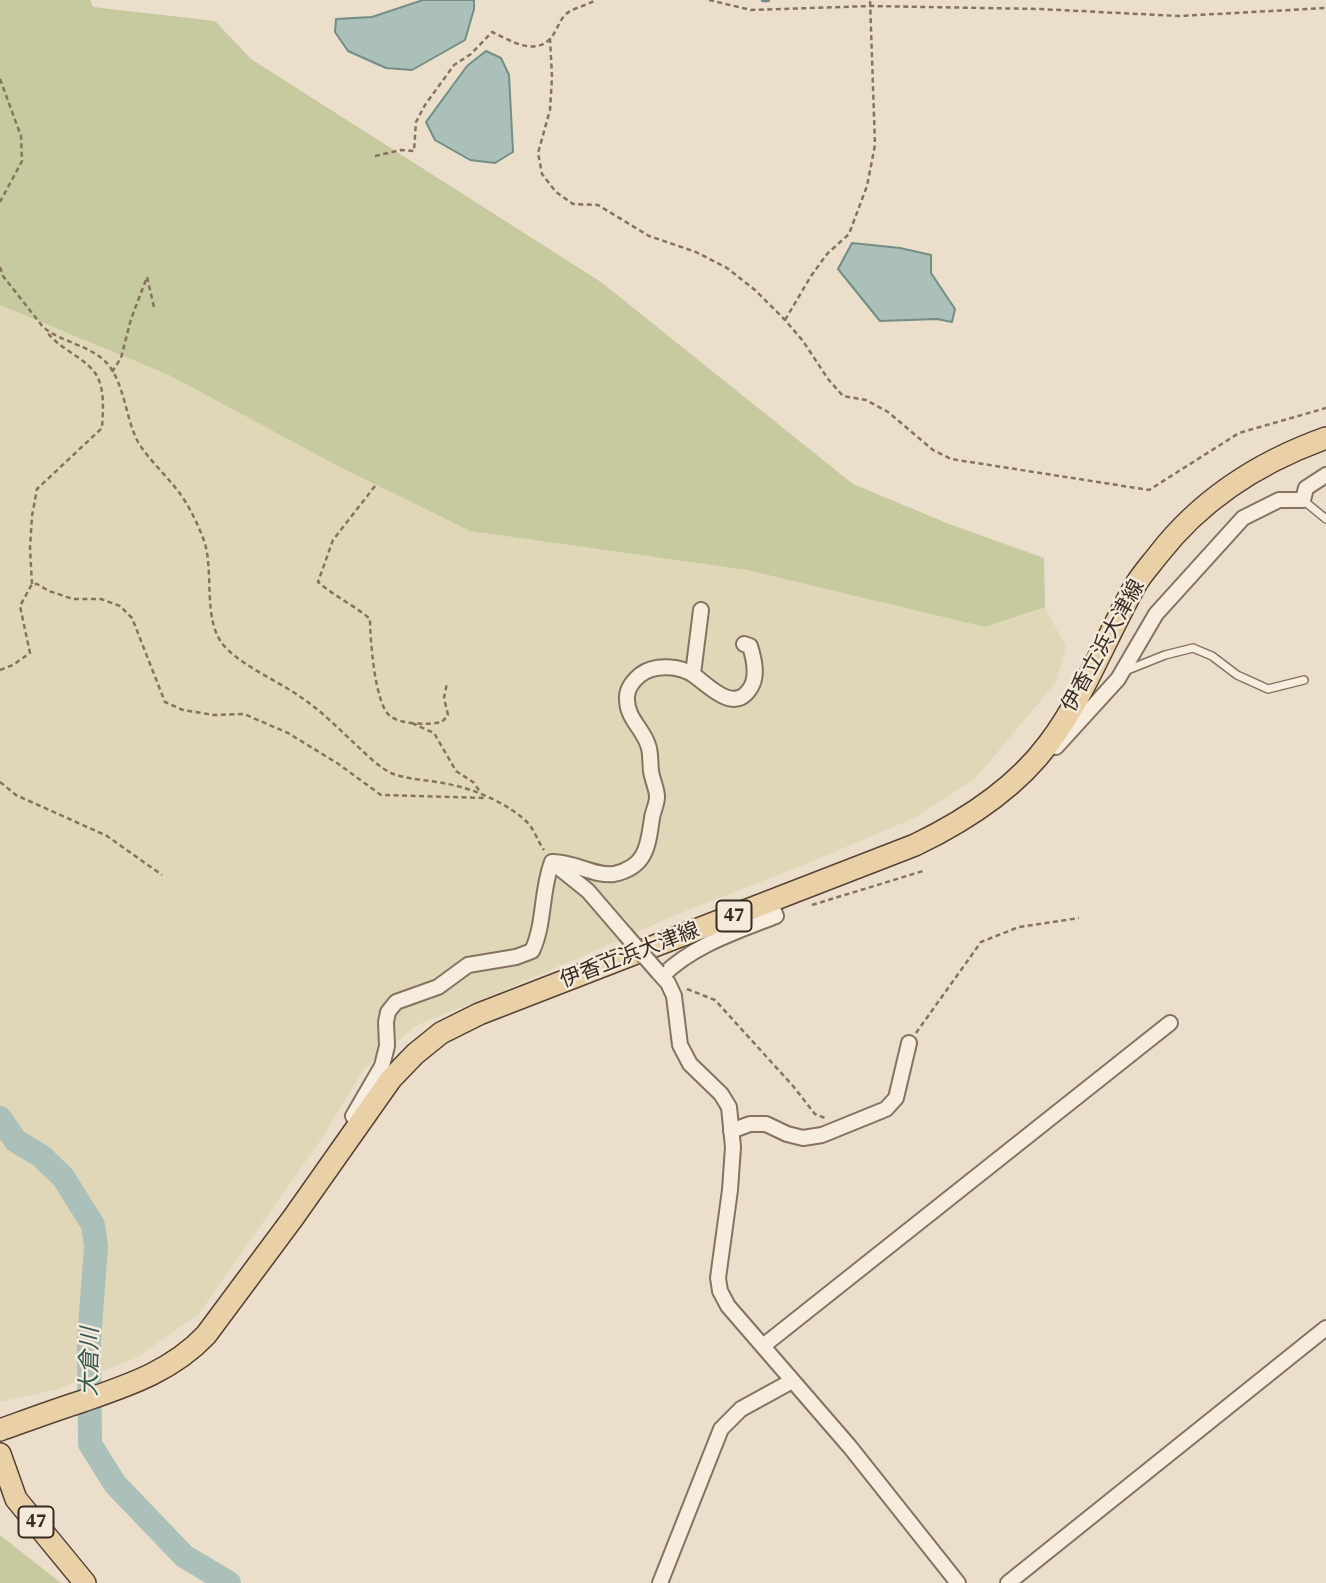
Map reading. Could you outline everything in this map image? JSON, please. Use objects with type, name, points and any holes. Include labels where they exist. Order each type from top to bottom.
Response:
[{"type":"main road","name":"伊香立浜大津線","points":[[0,1430],[132,1385],[163,1371],[191,1351],[206,1335],[391,1079],[415,1054],[441,1033],[479,1014],[915,845],[946,830],[989,802],[1022,773],[1049,743],[1078,697],[1137,582],[1176,532],[1208,501],[1248,474],[1280,456],[1326,438]]},
{"type":"main road","name":"47","points":[[0,1454],[4,1475],[16,1499],[85,1583]]},
{"type":"street","points":[[1049,743],[1056,747],[1122,673],[1156,614],[1243,518],[1279,500],[1303,500],[1306,488],[1326,475]]},
{"type":"street","points":[[693,674],[701,610]]},
{"type":"street","points":[[552,862],[564,861],[601,874],[613,874],[640,860],[652,836],[652,818],[657,797],[648,744],[627,709],[626,694],[633,681],[645,671],[659,666],[693,674],[707,688],[725,698],[736,699],[747,694],[754,682],[755,660],[750,646],[744,644]]},
{"type":"street","points":[[552,862],[588,891],[662,976],[674,996],[680,1045],[690,1064],[721,1094],[729,1107],[733,1147],[718,1278],[720,1291],[728,1306],[850,1447],[958,1583]]},
{"type":"street","points":[[359,1125],[353,1116],[382,1066],[387,1046],[388,1012],[396,1002],[438,986],[468,965],[516,957],[531,951],[537,940],[545,879],[552,862]]},
{"type":"street","points":[[662,976],[679,959],[711,942],[776,916],[770,902]]},
{"type":"street","points":[[763,1346],[1170,1023]]},
{"type":"street","points":[[731,1131],[750,1124],[766,1124],[786,1134],[803,1138],[822,1135],[886,1109],[897,1098],[909,1043]]},
{"type":"street","points":[[1008,1583],[1326,1328]]},
{"type":"street","points":[[660,1583],[721,1429],[741,1409],[792,1381]]},
{"type":"lane","points":[[1303,500],[1326,519]]},
{"type":"lane","points":[[1122,673],[1165,654],[1193,648],[1212,656],[1237,675],[1268,690],[1304,680]]},
{"type":"path","points":[[375,156],[401,150],[414,151],[416,122],[425,104],[454,65],[471,54],[492,32],[528,48],[539,45],[550,38],[569,12],[596,0]]},
{"type":"path","points":[[709,0],[751,10],[870,6],[1040,9],[1179,16],[1326,8]]},
{"type":"path","points":[[785,320],[811,275],[827,254],[849,234],[867,186],[875,145],[870,0]]},
{"type":"path","points":[[550,38],[550,110],[538,153],[542,174],[556,192],[573,204],[598,205],[649,236],[696,252],[727,268],[755,290],[785,320],[843,396],[866,400],[888,412],[933,450],[951,459],[1149,490],[1239,433],[1326,408]]},
{"type":"path","points":[[0,79],[21,136],[22,161],[0,202]]},
{"type":"path","points":[[0,267],[3,276],[53,341],[92,369],[99,382],[103,401],[102,428],[37,489],[30,537],[32,584],[20,606],[30,653],[0,670]]},
{"type":"path","points":[[113,372],[121,358],[131,319],[147,277],[154,307]]},
{"type":"path","points":[[43,327],[100,357],[113,372],[137,440],[179,492],[204,539],[210,567],[211,615],[224,647],[241,662],[295,693],[390,772],[451,784],[488,798],[516,813],[530,825],[552,862]]},
{"type":"path","points":[[375,486],[333,540],[318,582],[335,597],[370,619],[380,699],[387,714],[396,720],[442,722],[447,715],[444,698],[447,683]]},
{"type":"path","points":[[32,584],[74,599],[101,599],[120,606],[132,618],[165,702],[183,710],[214,715],[244,714],[288,733],[337,763],[381,795],[488,798]]},
{"type":"path","points":[[411,722],[434,733],[456,771],[473,782],[483,796]]},
{"type":"path","points":[[0,782],[16,795],[107,836],[162,875]]},
{"type":"path","points":[[812,905],[923,871]]},
{"type":"path","points":[[909,1043],[981,943],[1019,927],[1079,918]]},
{"type":"path","points":[[662,976],[715,1000],[815,1114],[827,1118]]},
{"type":"shaded area","points":[[423,0],[474,0],[474,9],[465,40],[412,70],[386,68],[348,51],[335,32],[336,19],[372,17]]},
{"type":"shaded area","points":[[486,51],[501,58],[509,75],[513,152],[495,163],[470,160],[435,140],[426,122],[467,66]]},
{"type":"shaded area","points":[[852,243],[900,248],[931,255],[931,273],[955,309],[952,322],[937,319],[880,321],[838,269]]},
{"type":"shaded area","points":[[0,305],[169,375],[336,465],[470,531],[747,570],[985,627],[1045,607],[1066,647],[1056,682],[975,779],[912,819],[683,912],[498,993],[417,1025],[364,1069],[324,1135],[198,1315],[136,1358],[55,1390],[0,1402]]},
{"type":"green space","points":[[0,0],[90,0],[93,7],[215,21],[251,59],[601,282],[853,484],[949,524],[1044,558],[1045,607],[985,627],[747,570],[470,531],[336,465],[169,375],[0,305]]},
{"type":"green space","points":[[0,1535],[61,1583],[0,1583]]},
{"type":"waterway","points":[[763,0],[768,0]]},
{"type":"waterway","name":"大倉川","points":[[0,1118],[16,1141],[41,1156],[63,1177],[93,1225],[96,1246],[89,1342],[90,1444],[115,1484],[184,1556],[229,1583]]}]
